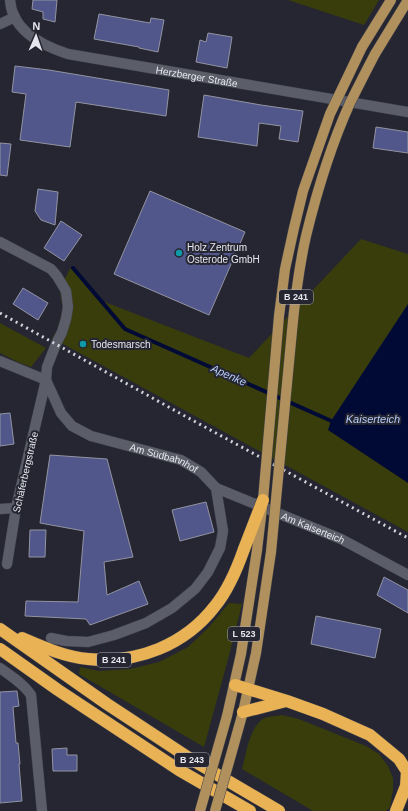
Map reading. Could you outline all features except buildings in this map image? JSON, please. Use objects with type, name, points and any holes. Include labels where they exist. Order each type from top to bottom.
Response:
[{"type":"highway","name":"B 241","points":[[0,629],[51,651],[87,659],[107,660],[128,658],[141,656],[159,650],[187,634],[216,606],[237,569],[262,500]]},
{"type":"highway","name":"B 243","points":[[0,629],[107,704],[189,758],[279,811]]},
{"type":"highway","points":[[0,649],[58,690],[179,770],[250,811]]},
{"type":"highway","points":[[234,685],[287,700],[370,735],[399,759],[408,772],[406,786],[396,811]]},
{"type":"highway","points":[[242,717],[273,703],[287,700]]},
{"type":"main road","name":"B 241","points":[[262,500],[279,316],[285,269],[294,228],[304,191],[328,121],[362,47],[391,0]]},
{"type":"main road","name":"B 241","points":[[215,811],[242,717],[256,653],[271,552],[292,325],[306,236],[333,146],[350,103],[375,54],[408,0]]},
{"type":"main road","name":"L 523","points":[[200,811],[227,716],[241,654],[257,550],[262,500]]},
{"type":"street","name":"Herzberger Straße","points":[[10,0],[15,17],[28,34],[54,50],[68,54],[408,112]]},
{"type":"street","points":[[0,24],[15,17]]},
{"type":"street","points":[[0,242],[51,269],[66,291],[68,307],[62,332],[47,367],[46,380],[0,361]]},
{"type":"street","name":"Am Südbahnhof","points":[[46,380],[61,413],[72,426],[91,436],[181,460],[201,472],[216,488]]},
{"type":"street","name":"Schäferbergstraße","points":[[7,564],[16,508],[46,380]]},
{"type":"street","points":[[51,638],[66,642],[88,642],[114,635],[146,623],[172,608],[195,589],[208,572],[220,548],[223,531],[216,488]]},
{"type":"street","name":"Am Kaiserteich","points":[[216,488],[341,539],[408,575]]},
{"type":"street","points":[[0,509],[16,508]]},
{"type":"street","points":[[0,668],[21,683],[31,695],[42,811]]},
{"type":"green space","points":[[288,0],[379,0],[364,25]]},
{"type":"green space","points":[[361,239],[408,254],[408,532],[52,338],[57,330],[63,308],[60,293],[61,286],[71,267],[97,299],[249,358]]},
{"type":"green space","points":[[0,323],[46,348],[31,367],[0,353]]},
{"type":"green space","points":[[229,603],[242,604],[204,747],[79,674],[80,667],[99,671],[130,669],[159,662],[188,647],[209,627]]},
{"type":"green space","points":[[282,715],[299,719],[366,746],[379,754],[388,766],[393,778],[393,790],[390,807],[386,811],[313,811],[242,769],[251,735],[258,723],[265,718]]},
{"type":"water","name":"Kaiserteich","points":[[408,304],[408,483],[328,430],[331,421]]},
{"type":"waterway","name":"Apenke","points":[[73,268],[125,329],[336,423]]},
{"type":"railway","points":[[0,313],[408,538]]},
{"type":"place","name":"Holz Zentrum Osterode GmbH","points":[[179,253]]},
{"type":"place","name":"Todesmarsch","points":[[83,344]]}]
